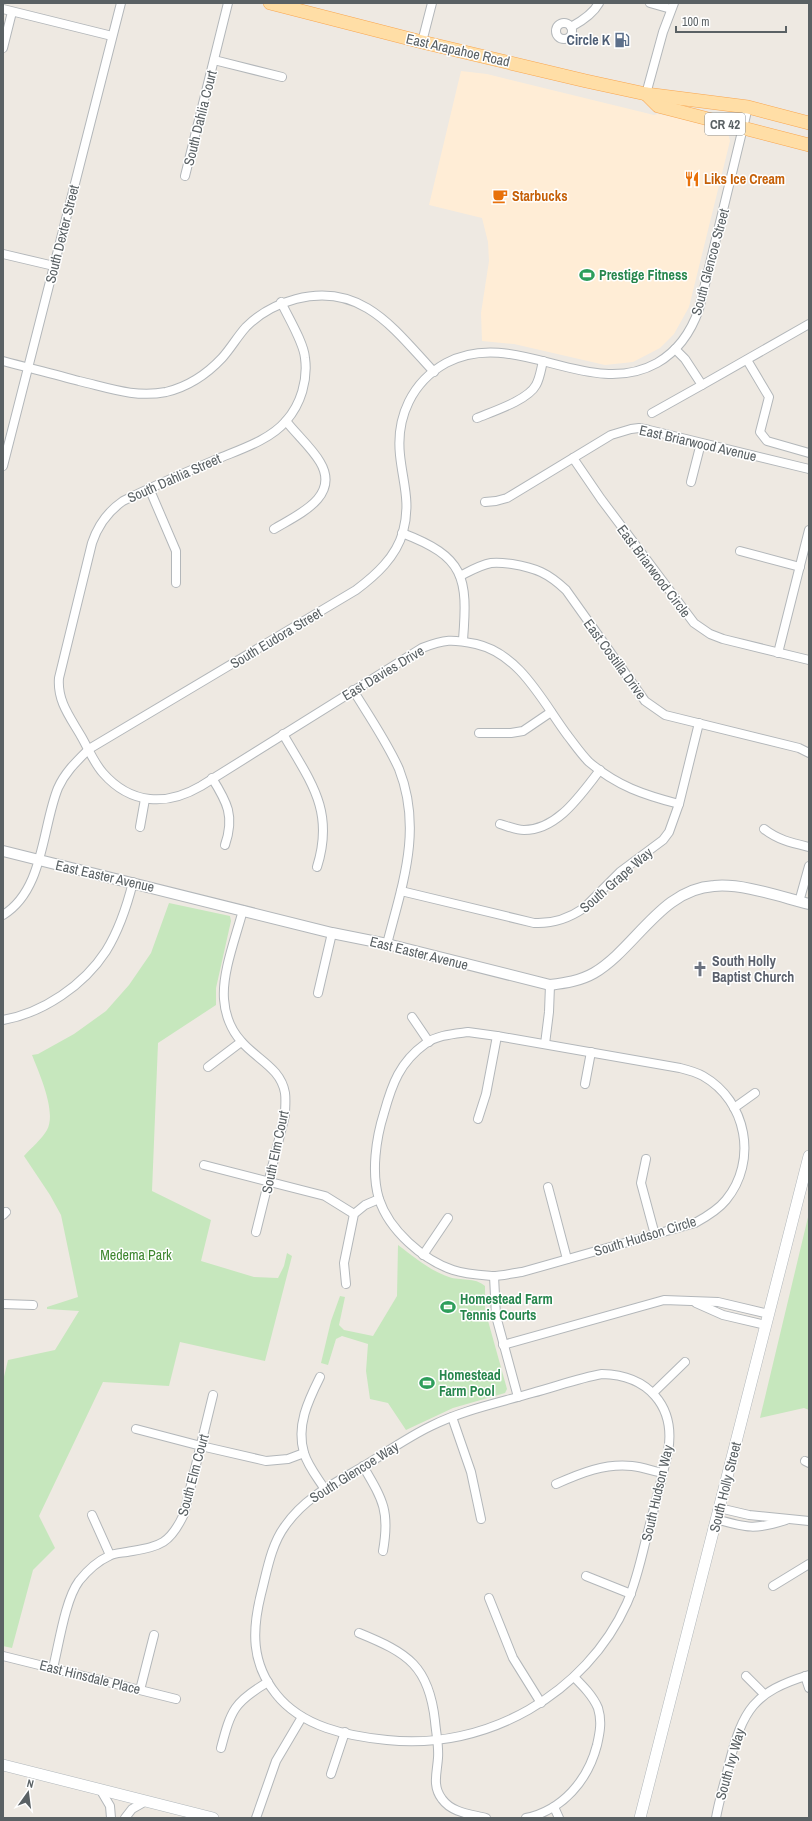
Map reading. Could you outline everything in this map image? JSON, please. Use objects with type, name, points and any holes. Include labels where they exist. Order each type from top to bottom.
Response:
[{"type":"main road","name":"East Arapahoe Road","points":[[270,3],[422,42],[646,94],[748,107],[809,123]]},
{"type":"main road","name":"East Arapahoe Road","points":[[646,94],[658,106],[809,146]]},
{"type":"main road","name":"South Holly Street","points":[[640,1818],[809,1156]]},
{"type":"main road","points":[[3,1765],[213,1818]]},
{"type":"street","name":"South Dexter Street","points":[[3,466],[121,3]]},
{"type":"street","name":"South Dahlia Court","points":[[185,176],[228,3]]},
{"type":"street","points":[[422,42],[432,3]]},
{"type":"street","points":[[571,27],[582,21],[596,9],[599,3]]},
{"type":"street","points":[[646,94],[662,32],[672,6],[650,3]]},
{"type":"street","points":[[3,10],[112,36]]},
{"type":"street","points":[[3,48],[12,12]]},
{"type":"street","name":"South Dahlia Court","points":[[214,60],[282,77]]},
{"type":"street","name":"South Glencoe Street","points":[[434,372],[456,359],[477,353],[502,353],[593,373],[617,375],[639,371],[651,366],[675,349],[687,335],[699,309],[748,107]]},
{"type":"street","points":[[3,254],[54,266]]},
{"type":"street","points":[[3,361],[122,392],[144,394],[166,392],[182,387],[206,373],[222,358],[248,325],[282,302],[310,295],[326,295],[348,300],[361,305],[388,323],[434,372]]},
{"type":"street","name":"South Dahlia Street","points":[[89,749],[61,701],[58,687],[92,543],[97,530],[105,516],[118,504],[149,488],[258,441],[286,421],[297,406],[302,394],[306,374],[305,357],[302,347],[282,302]]},
{"type":"street","points":[[652,413],[809,324]]},
{"type":"street","points":[[675,349],[685,359],[702,385]]},
{"type":"street","points":[[747,360],[769,397],[760,432],[767,440],[809,453]]},
{"type":"street","points":[[478,418],[529,394],[536,387],[539,380],[543,361]]},
{"type":"street","name":"South Eudora Street","points":[[38,860],[58,788],[70,768],[89,749],[356,590],[374,576],[387,562],[402,533],[407,503],[406,486],[400,455],[401,427],[404,414],[413,393],[420,383],[434,372]]},
{"type":"street","points":[[274,529],[312,506],[322,494],[325,481],[324,471],[320,462],[286,421]]},
{"type":"street","name":"East Briarwood Avenue","points":[[485,502],[507,498],[611,435],[639,428],[809,470]]},
{"type":"street","points":[[691,482],[701,443]]},
{"type":"street","name":"East Briarwood Circle","points":[[573,458],[601,499],[694,623],[710,634],[809,660]]},
{"type":"street","points":[[149,488],[176,551],[176,583]]},
{"type":"street","points":[[778,653],[809,530]]},
{"type":"street","points":[[402,533],[435,547],[445,555],[455,567],[464,585],[466,605],[463,640]]},
{"type":"street","points":[[740,551],[800,567]]},
{"type":"street","name":"East Costilla Drive","points":[[460,576],[483,565],[501,562],[530,567],[550,576],[566,590],[645,701],[665,714],[799,748],[809,753]]},
{"type":"street","name":"East Davies Drive","points":[[89,749],[102,772],[114,783],[133,795],[145,799],[158,800],[180,797],[196,789],[422,648],[446,641],[463,640],[485,646],[498,652],[515,664],[581,753],[600,770],[626,787],[645,795],[679,804]]},
{"type":"street","points":[[353,690],[391,753],[407,794],[411,839],[409,858],[387,944]]},
{"type":"street","points":[[479,733],[511,733],[523,731],[551,712]]},
{"type":"street","name":"South Grape Way","points":[[401,890],[534,923],[545,924],[561,920],[584,908],[633,862],[663,840],[673,824],[699,723]]},
{"type":"street","points":[[283,734],[313,786],[320,804],[324,829],[324,841],[317,867]]},
{"type":"street","points":[[500,824],[525,830],[536,829],[551,823],[581,794],[600,770]]},
{"type":"street","points":[[212,778],[229,808],[231,823],[226,845]]},
{"type":"street","points":[[140,826],[145,799]]},
{"type":"street","points":[[764,828],[773,837],[780,840],[809,847]]},
{"type":"street","name":"East Easter Avenue","points":[[3,851],[133,882],[332,933],[387,944],[550,985],[564,984],[593,974],[613,958],[665,908],[684,894],[698,888],[712,886],[735,886],[804,903]]},
{"type":"street","points":[[3,915],[15,905],[26,892],[38,860]]},
{"type":"street","points":[[804,903],[809,866]]},
{"type":"street","points":[[3,1020],[22,1015],[45,1004],[70,988],[88,972],[106,951],[117,929],[126,907],[133,882]]},
{"type":"street","name":"South Elm Court","points":[[243,910],[224,990],[224,1000],[228,1018],[235,1034],[241,1042],[276,1072],[285,1092],[285,1115],[256,1232]]},
{"type":"street","points":[[318,993],[332,933]]},
{"type":"street","points":[[545,1044],[549,1012],[550,985]]},
{"type":"street","points":[[412,1017],[429,1042]]},
{"type":"street","name":"South Hudson Circle","points":[[477,1032],[497,1036],[680,1068],[696,1072],[713,1082],[725,1094],[734,1108],[740,1121],[745,1143],[744,1164],[736,1186],[719,1208],[704,1219],[695,1223],[522,1272],[494,1276],[453,1270],[423,1255],[400,1236],[379,1199],[376,1173],[376,1149],[378,1132],[391,1087],[404,1064],[414,1053],[429,1042],[452,1034],[477,1032]]},
{"type":"street","points":[[478,1119],[486,1094],[497,1036]]},
{"type":"street","points":[[208,1067],[241,1042]]},
{"type":"street","points":[[585,1084],[590,1052]]},
{"type":"street","points":[[734,1108],[755,1093]]},
{"type":"street","points":[[646,1159],[641,1183],[655,1235]]},
{"type":"street","points":[[204,1165],[325,1196],[354,1214]]},
{"type":"street","points":[[548,1187],[567,1259]]},
{"type":"street","points":[[346,1284],[344,1263],[354,1214],[365,1205],[379,1199]]},
{"type":"street","points":[[423,1255],[448,1218]]},
{"type":"street","points":[[494,1276],[495,1311],[518,1397]]},
{"type":"street","points":[[503,1345],[652,1302],[673,1299],[723,1303],[767,1319]]},
{"type":"street","points":[[692,1301],[723,1315],[767,1319]]},
{"type":"street","points":[[3,1304],[33,1305]]},
{"type":"street","points":[[653,1393],[685,1362]]},
{"type":"street","name":"South Hudson Way","points":[[302,1717],[317,1724],[365,1738],[390,1741],[437,1741],[486,1730],[516,1718],[541,1703],[574,1677],[603,1645],[631,1594],[638,1572],[670,1443],[668,1423],[662,1406],[653,1393],[641,1384],[627,1377],[602,1374],[518,1397]]},
{"type":"street","points":[[320,1377],[308,1401],[303,1417],[302,1428],[304,1453],[324,1488]]},
{"type":"street","name":"South Elm Court","points":[[53,1668],[73,1591],[86,1574],[110,1555],[153,1548],[173,1534],[184,1514],[213,1395]]},
{"type":"street","name":"South Glencoe Way","points":[[302,1717],[286,1705],[268,1682],[260,1665],[255,1646],[254,1633],[257,1611],[272,1553],[280,1534],[292,1517],[324,1488],[406,1439],[452,1417],[518,1397]]},
{"type":"street","points":[[452,1417],[471,1472],[481,1519]]},
{"type":"street","points":[[136,1429],[266,1461],[288,1459],[304,1453]]},
{"type":"street","points":[[363,1466],[379,1493],[384,1507],[387,1529],[383,1551]]},
{"type":"street","points":[[556,1484],[584,1472],[611,1466],[633,1466],[663,1473]]},
{"type":"street","points":[[719,1508],[749,1515],[809,1521]]},
{"type":"street","points":[[92,1515],[110,1555]]},
{"type":"street","points":[[716,1519],[754,1528],[768,1526],[788,1520]]},
{"type":"street","points":[[773,1586],[809,1564]]},
{"type":"street","points":[[586,1576],[631,1594]]},
{"type":"street","points":[[489,1598],[513,1658],[541,1703]]},
{"type":"street","points":[[360,1633],[400,1651],[417,1667],[427,1683],[432,1697],[438,1757],[435,1779],[441,1799],[453,1809],[486,1818]]},
{"type":"street","points":[[140,1690],[154,1635]]},
{"type":"street","name":"East Hinsdale Place","points":[[3,1656],[176,1699]]},
{"type":"street","points":[[746,1676],[764,1694]]},
{"type":"street","points":[[807,1676],[809,1688]]},
{"type":"street","name":"South Ivy Way","points":[[716,1818],[737,1734],[746,1716],[764,1694],[789,1681],[807,1676]]},
{"type":"street","points":[[526,1818],[554,1806],[571,1794],[586,1774],[594,1756],[601,1728],[598,1708],[593,1698],[574,1677]]},
{"type":"street","points":[[221,1748],[228,1720],[236,1706],[245,1696],[268,1682]]},
{"type":"street","points":[[256,1818],[276,1761],[302,1717]]},
{"type":"street","points":[[331,1774],[344,1732]]},
{"type":"street","points":[[100,1789],[110,1806],[111,1818]]},
{"type":"street","points":[[125,1818],[132,1809],[146,1801]]},
{"type":"street","points":[[554,1806],[559,1818]]},
{"type":"shaded area","points":[[461,71],[487,74],[654,115],[658,114],[674,117],[724,130],[728,133],[730,141],[689,307],[674,334],[660,348],[633,362],[605,365],[514,344],[482,341],[481,313],[489,261],[488,242],[482,218],[429,205]]},
{"type":"green space","name":"Medema Park","points":[[169,903],[230,916],[231,921],[216,988],[216,1005],[158,1043],[152,1191],[211,1220],[201,1261],[254,1277],[278,1278],[284,1266],[287,1253],[292,1256],[265,1361],[180,1342],[169,1386],[103,1382],[39,1516],[55,1548],[33,1570],[12,1648],[3,1646],[3,1381],[8,1360],[55,1350],[79,1311],[47,1309],[47,1307],[78,1297],[61,1215],[50,1195],[24,1156],[45,1133],[50,1122],[46,1092],[32,1055],[38,1054],[74,1034],[106,1011],[129,985],[151,953]]},
{"type":"green space","points":[[809,1213],[809,1410],[804,1408],[760,1418]]},
{"type":"green space","points":[[398,1245],[435,1271],[453,1278],[477,1281],[485,1286],[485,1310],[507,1389],[505,1393],[453,1408],[406,1430],[388,1403],[370,1399],[366,1371],[368,1344],[342,1336],[336,1339],[328,1365],[321,1363],[331,1321],[340,1296],[345,1297],[339,1325],[344,1330],[373,1336],[397,1296]]},
{"type":"place","name":"Circle K","points":[[622,40]]},
{"type":"place","name":"Liks Ice Cream","points":[[692,179]]},
{"type":"place","name":"Starbucks","points":[[500,196]]},
{"type":"place","name":"Prestige Fitness","points":[[587,275]]},
{"type":"place","name":"South Holly Baptist Church","points":[[700,969]]},
{"type":"place","name":"Homestead Farm Tennis Courts","points":[[448,1307]]},
{"type":"place","name":"Homestead Farm Pool","points":[[427,1383]]}]
